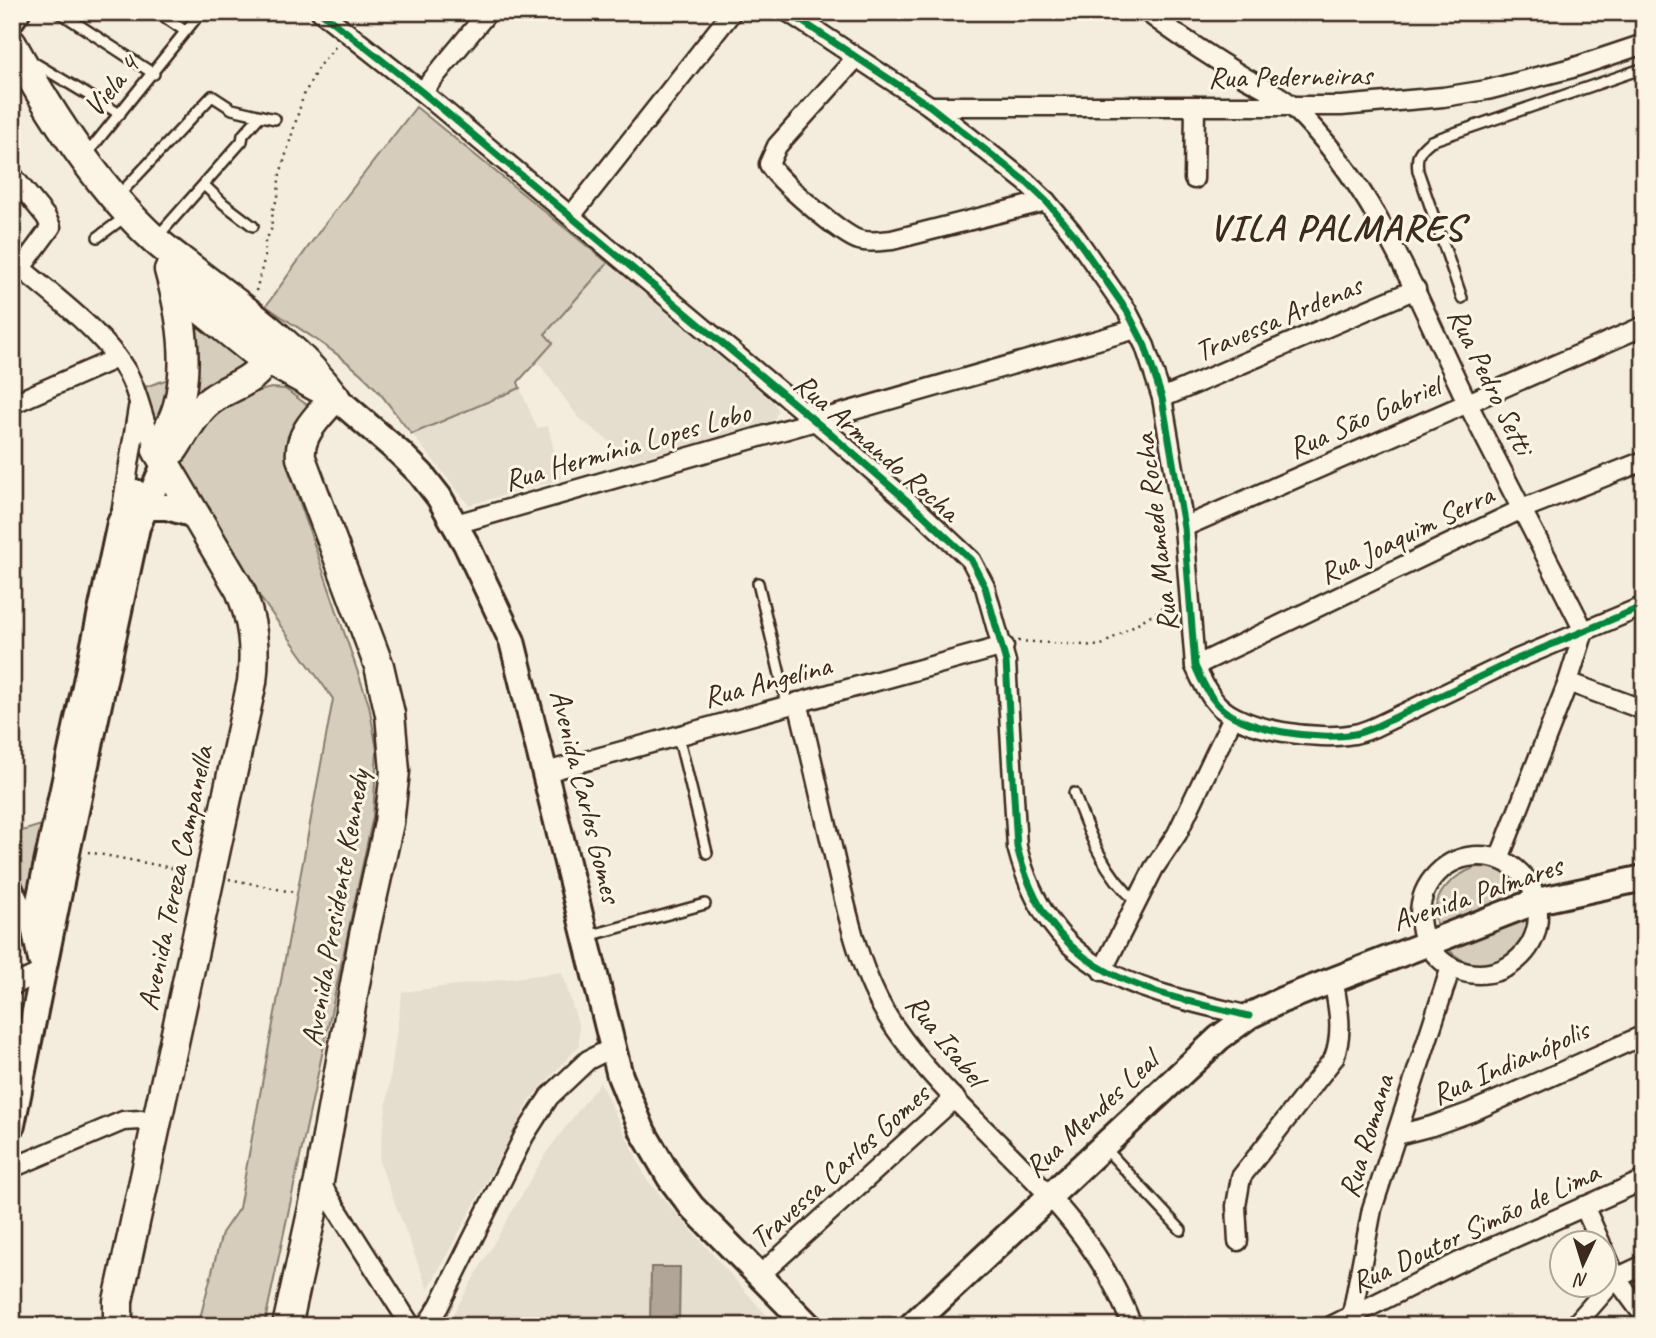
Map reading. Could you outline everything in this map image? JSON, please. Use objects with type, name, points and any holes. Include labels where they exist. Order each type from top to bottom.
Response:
[{"type":"main road","points":[[12,19],[17,12]]},
{"type":"main road","points":[[14,55],[84,158],[123,207],[154,240],[248,300],[267,328],[316,371],[335,397]]},
{"type":"main road","points":[[42,932],[68,848],[135,535],[178,406],[182,376],[180,311],[169,270],[154,240]]},
{"type":"main road","name":"Avenida Carlos Gomes","points":[[169,270],[202,310],[230,334],[265,359],[335,397],[421,474],[456,524],[512,641],[631,1107],[656,1158],[692,1207],[809,1326]]},
{"type":"main road","points":[[182,339],[188,326],[202,310],[220,303],[248,300]]},
{"type":"main road","points":[[243,385],[256,373],[265,359],[269,344],[267,328]]},
{"type":"main road","points":[[12,1125],[43,971],[42,932],[120,523],[161,456],[206,405],[227,391],[243,385],[264,380],[305,380]]},
{"type":"main road","name":"Avenida Presidente Kennedy","points":[[287,1326],[319,1181],[389,823],[395,771],[390,714],[379,666],[301,458],[302,441],[307,431],[335,397]]},
{"type":"main road","name":"Avenida Tereza Campanella","points":[[118,1326],[118,1301],[252,682],[255,656],[254,635],[244,601],[198,516],[161,456]]},
{"type":"main road","points":[[144,507],[167,507],[198,516]]},
{"type":"main road","name":"Avenida Palmares","points":[[1333,979],[1537,901],[1644,878]]},
{"type":"main road","name":"Rua Mendes Leal","points":[[911,1326],[1219,1038],[1249,1016],[1333,979]]},
{"type":"street","name":"Rua Armando Rocha","points":[[321,12],[422,92],[816,422],[971,560],[985,587],[1003,643],[1016,834],[1022,867],[1032,890],[1058,933],[1082,957],[1102,971],[1138,986],[1249,1016]]},
{"type":"street","points":[[422,92],[488,12]]},
{"type":"street","points":[[571,216],[732,12]]},
{"type":"street","name":"Rua Mamede Rocha","points":[[788,12],[930,106],[1046,201],[1072,232],[1127,312],[1145,346],[1162,398],[1184,527],[1195,666],[1211,697],[1233,717],[1286,733],[1324,736],[1354,734],[1375,727],[1517,659],[1644,606]]},
{"type":"street","name":"Rua Pedro Setti","points":[[1147,12],[1199,49],[1292,106],[1355,182],[1416,289],[1468,402],[1584,631]]},
{"type":"street","name":"Rua Pederneiras","points":[[930,106],[1341,106],[1443,97],[1487,90],[1572,68],[1644,44]]},
{"type":"street","points":[[856,58],[777,146],[769,164],[778,178],[849,236],[868,242],[892,240],[1046,201]]},
{"type":"street","points":[[1194,179],[1195,106]]},
{"type":"street","points":[[12,176],[46,217],[51,227],[16,265],[101,338],[117,358],[131,382],[148,433],[161,456]]},
{"type":"street","name":"Travessa Ardenas","points":[[1162,398],[1416,289]]},
{"type":"street","name":"Rua São Gabriel","points":[[1184,527],[1644,326]]},
{"type":"street","name":"Rua Hermínia Lopes Lobo","points":[[456,524],[1136,329]]},
{"type":"street","points":[[12,404],[117,358]]},
{"type":"street","points":[[120,523],[139,404]]},
{"type":"street","name":"Rua Joaquim Serra","points":[[1195,666],[1522,509],[1644,461]]},
{"type":"street","points":[[1499,859],[1568,682],[1584,631]]},
{"type":"street","name":"Rua Angelina","points":[[546,772],[1003,643]]},
{"type":"street","points":[[1568,682],[1644,710]]},
{"type":"street","name":"Rua Isabel","points":[[792,703],[847,912],[878,998],[918,1060],[1050,1194],[1087,1242],[1123,1301],[1132,1326]]},
{"type":"street","points":[[1102,971],[1154,868],[1177,834],[1233,717]]},
{"type":"street","points":[[1480,856],[1499,859],[1517,869],[1530,884],[1537,901],[1538,923],[1532,942],[1520,958],[1504,969],[1484,974],[1464,972],[1451,967],[1432,951],[1423,934],[1420,915],[1423,897],[1431,880],[1445,867],[1462,859],[1480,856]]},
{"type":"street","points":[[12,886],[23,910],[42,932]]},
{"type":"street","name":"Rua Romana","points":[[1352,1320],[1372,1209],[1451,967]]},
{"type":"street","points":[[12,986],[43,971]]},
{"type":"street","points":[[1238,1241],[1236,1206],[1241,1177],[1335,1058],[1340,1035],[1340,1018],[1333,979]]},
{"type":"street","name":"Rua Indianópolis","points":[[1397,1135],[1471,1112],[1644,1035]]},
{"type":"street","points":[[426,1326],[439,1306],[524,1136],[550,1097],[580,1067],[614,1047]]},
{"type":"street","name":"Travessa Carlos Gomes","points":[[761,1275],[955,1098]]},
{"type":"street","points":[[12,1168],[123,1121],[141,1120],[156,1128]]},
{"type":"street","name":"Rua Doutor Simão de Lima","points":[[1331,1326],[1352,1320],[1400,1290],[1644,1180]]},
{"type":"street","points":[[319,1181],[411,1326]]},
{"type":"street","points":[[1584,1206],[1595,1230]]},
{"type":"street","points":[[1618,1277],[1644,1265]]},
{"type":"street","points":[[1618,1281],[1644,1315]]},
{"type":"street","points":[[1574,1326],[1597,1300]]},
{"type":"lane","points":[[59,12],[153,74]]},
{"type":"lane","points":[[157,12],[186,32]]},
{"type":"lane","name":"Viela 4","points":[[84,158],[201,12]]},
{"type":"lane","points":[[14,55],[120,114]]},
{"type":"lane","points":[[1462,298],[1418,172],[1416,158],[1421,149],[1431,141],[1644,68]]},
{"type":"lane","points":[[98,237],[212,96],[232,109],[275,119]]},
{"type":"lane","points":[[154,240],[242,141],[243,135],[260,116]]},
{"type":"lane","points":[[204,185],[253,226]]},
{"type":"lane","points":[[758,583],[792,703]]},
{"type":"lane","points":[[678,735],[707,853]]},
{"type":"lane","points":[[1074,793],[1087,828],[1112,876],[1137,902]]},
{"type":"lane","points":[[586,937],[705,904]]},
{"type":"lane","points":[[1102,1146],[1181,1230]]},
{"type":"path","points":[[248,300],[256,288],[265,256],[265,242],[271,230],[279,178],[303,97],[318,67],[347,32]]},
{"type":"path","points":[[1003,643],[1100,646],[1189,592]]},
{"type":"path","points":[[68,848],[292,892]]},
{"type":"shaded area","points":[[416,107],[608,263],[545,334],[553,343],[518,382],[520,388],[412,434],[366,378],[266,306],[321,229]]},
{"type":"shaded area","points":[[608,263],[773,402],[778,410],[775,418],[769,422],[633,460],[579,418],[537,361],[553,343],[544,334]]},
{"type":"shaded area","points":[[203,321],[249,365],[186,403],[193,338]]},
{"type":"shaded area","points":[[174,377],[160,433],[151,420],[145,387]]},
{"type":"shaded area","points":[[271,388],[285,389],[310,407],[289,444],[289,471],[369,705],[377,750],[373,816],[264,1326],[198,1326],[222,1233],[239,1208],[333,699],[252,586],[179,459],[202,424],[233,398]]},
{"type":"shaded area","points":[[520,388],[537,428],[548,426],[561,479],[469,505],[412,434]]},
{"type":"shaded area","points":[[48,823],[29,896],[12,861],[12,830],[22,831]]},
{"type":"shaded area","points":[[1476,867],[1499,869],[1513,874],[1528,891],[1437,927],[1436,906],[1444,889],[1458,876]]},
{"type":"shaded area","points":[[1535,913],[1532,929],[1525,943],[1503,962],[1475,965],[1448,949],[1451,945]]},
{"type":"shaded area","points":[[562,972],[579,1027],[579,1046],[532,1097],[428,1290],[379,1161],[402,992]]},
{"type":"shaded area","points":[[600,1082],[647,1180],[776,1326],[446,1326],[546,1153]]},
{"type":"shaded area","points":[[651,1267],[680,1267],[679,1323],[650,1323]]},
{"type":"cycle path","points":[[321,12],[422,92],[827,431],[971,560],[985,587],[1006,662],[1017,847],[1032,890],[1051,924],[1075,950],[1103,969],[1135,984],[1249,1016]]},
{"type":"cycle path","points":[[788,12],[930,106],[1026,182],[1072,232],[1127,311],[1145,346],[1162,398],[1184,527],[1195,666],[1210,695],[1228,713],[1244,721],[1282,732],[1322,736],[1359,733],[1517,659],[1644,606]]},
{"type":"district","name":"VILA PALMARES","points":[[1337,227]]}]
